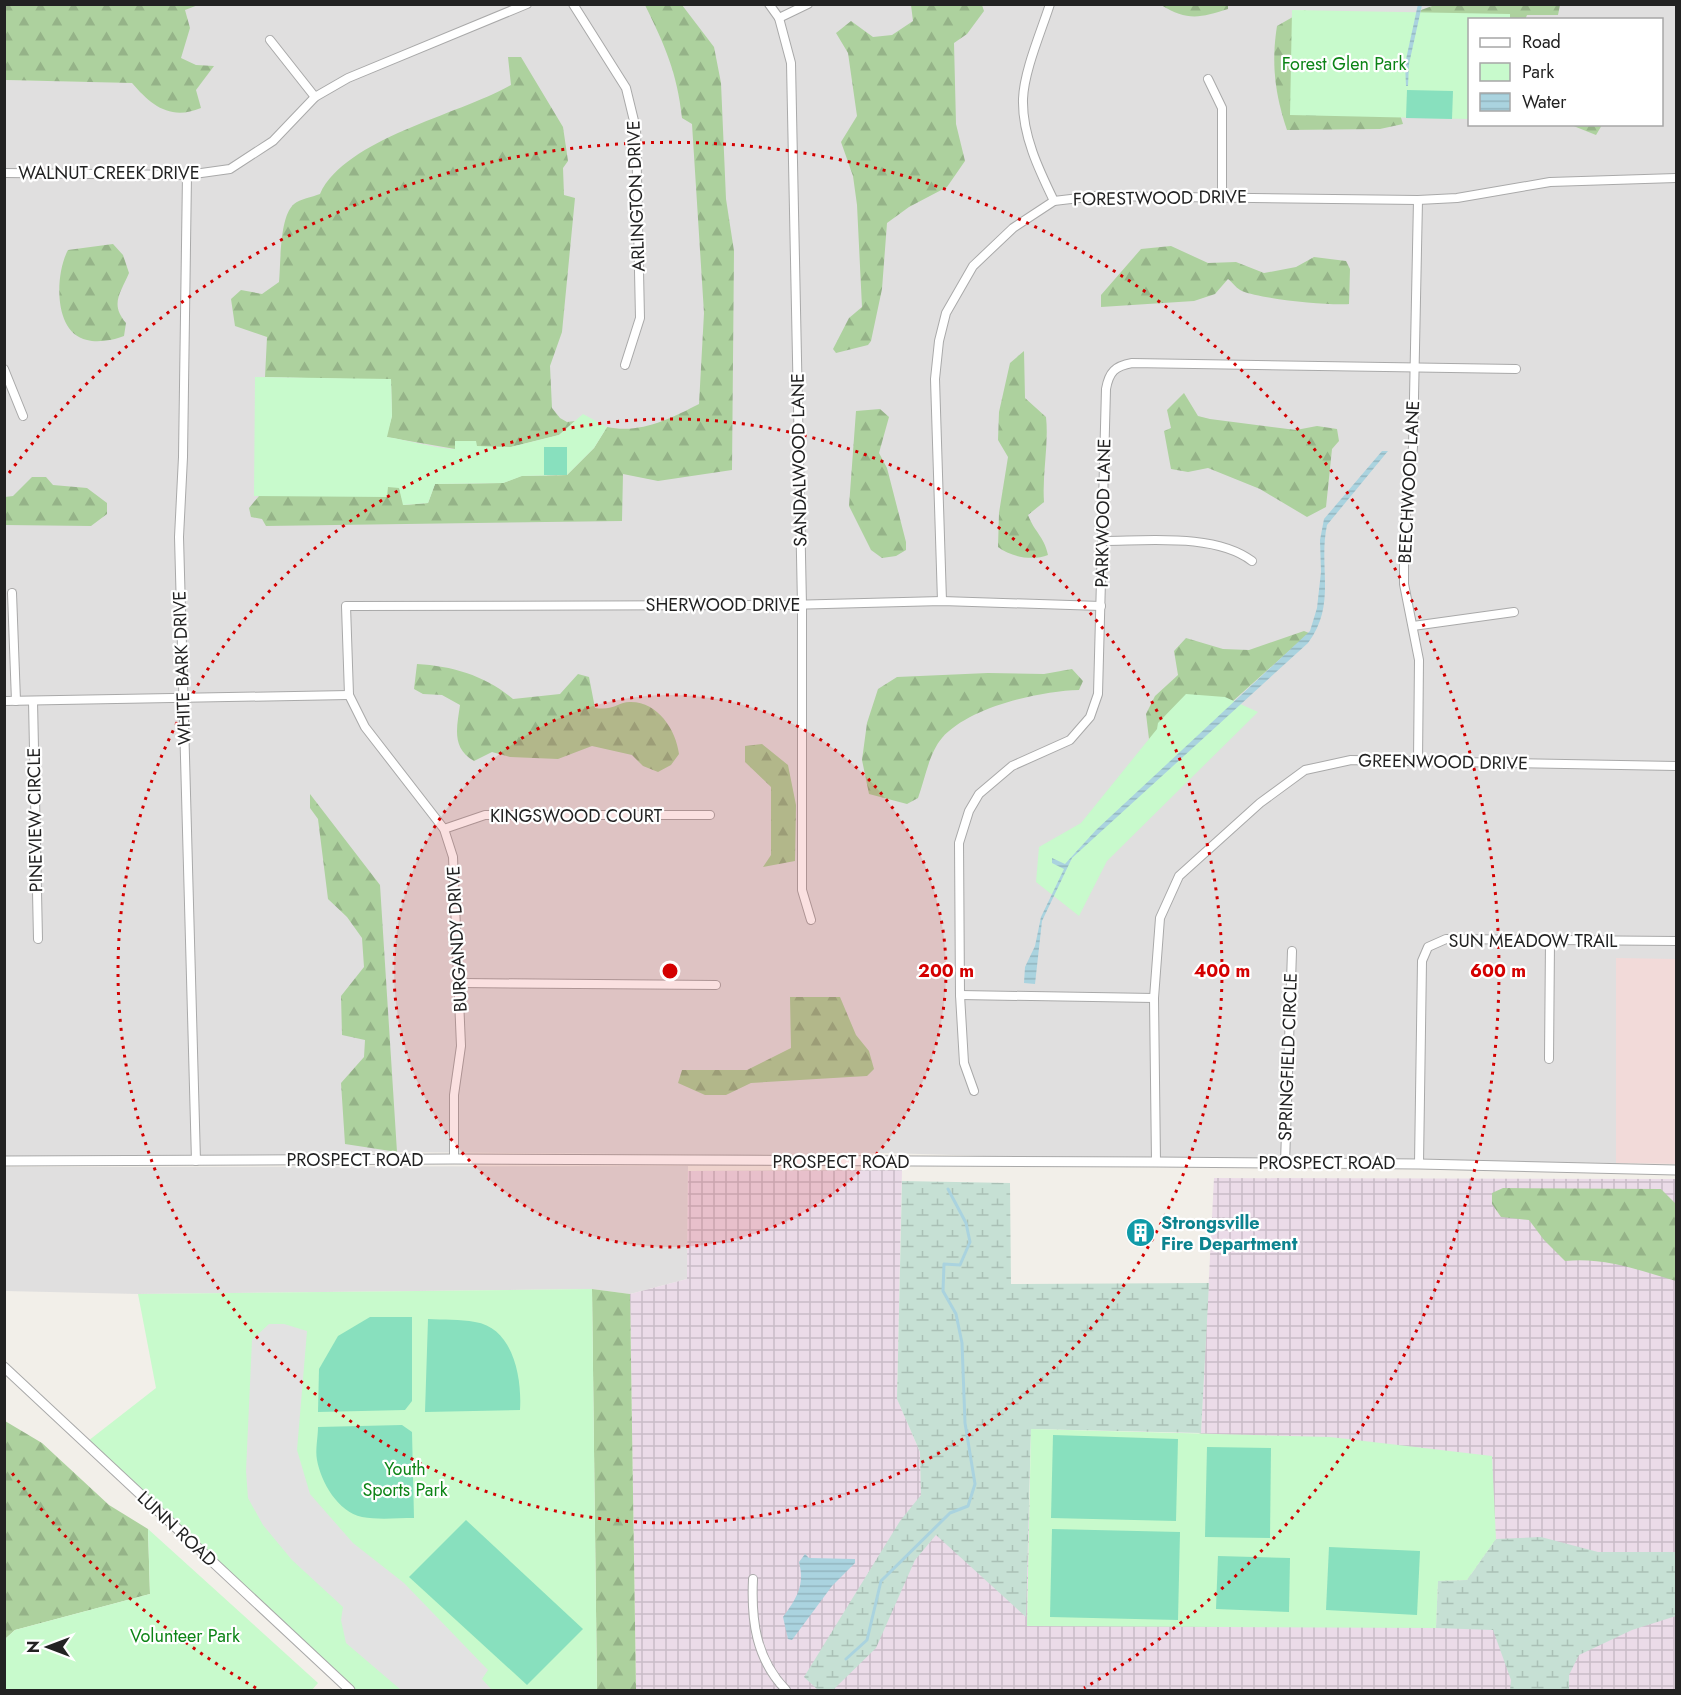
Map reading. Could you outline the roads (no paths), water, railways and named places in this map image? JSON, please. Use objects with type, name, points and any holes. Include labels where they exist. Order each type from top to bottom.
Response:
[{"type":"street","name":"WALNUT CREEK DRIVE","points":[[4,173],[187,175],[230,170],[273,141],[315,98],[348,78],[527,4]]},
{"type":"street","name":"ARLINGTON DRIVE","points":[[573,4],[626,88],[636,129],[640,318],[625,364]]},
{"type":"street","name":"SANDALWOOD LANE","points":[[769,4],[778,18],[791,63],[802,605],[802,890],[812,920]]},
{"type":"street","points":[[778,18],[808,4]]},
{"type":"street","points":[[1050,4],[1023,98],[1026,128],[1036,163],[1054,201]]},
{"type":"street","points":[[270,40],[315,98]]},
{"type":"street","points":[[1208,79],[1222,108],[1222,196]]},
{"type":"street","name":"WHITE BARK DRIVE","points":[[187,175],[183,457],[179,537],[196,1161]]},
{"type":"street","name":"FORESTWOOD DRIVE","points":[[942,601],[935,379],[939,341],[946,313],[973,266],[1012,228],[1054,201],[1096,196],[1418,200],[1457,198],[1550,182],[1677,178]]},
{"type":"street","name":"BEECHWOOD LANE","points":[[1418,200],[1413,447],[1404,532],[1404,584],[1419,660],[1418,761]]},
{"type":"street","name":"PARKWOOD LANE","points":[[974,1091],[964,1063],[960,995],[959,843],[969,811],[979,794],[1012,766],[1070,740],[1090,717],[1098,694],[1106,389],[1109,376],[1120,365],[1516,369]]},
{"type":"street","points":[[4,369],[23,416]]},
{"type":"street","points":[[1102,541],[1192,541],[1243,554],[1252,561]]},
{"type":"street","points":[[12,593],[16,701]]},
{"type":"street","name":"SHERWOOD DRIVE","points":[[346,606],[802,605],[942,601],[1101,606]]},
{"type":"street","name":"BURGANDY DRIVE","points":[[346,606],[349,695],[365,727],[444,829],[453,857],[461,1046],[454,1095],[454,1159]]},
{"type":"street","points":[[1413,626],[1515,612]]},
{"type":"street","points":[[4,701],[349,695]]},
{"type":"street","name":"PINEVIEW CIRCLE","points":[[33,701],[38,939]]},
{"type":"street","name":"GREENWOOD DRIVE","points":[[1156,1162],[1154,998],[1160,918],[1179,876],[1260,803],[1305,770],[1351,760],[1677,766]]},
{"type":"street","name":"KINGSWOOD COURT","points":[[444,829],[485,815],[710,815]]},
{"type":"street","name":"SUN MEADOW TRAIL","points":[[1419,1164],[1422,961],[1428,947],[1446,939],[1677,941]]},
{"type":"street","points":[[1549,1059],[1550,941]]},
{"type":"street","name":"SPRINGFIELD CIRCLE","points":[[1285,1163],[1292,951]]},
{"type":"street","points":[[460,983],[716,985]]},
{"type":"street","points":[[960,995],[1154,998]]},
{"type":"street","name":"PROSPECT ROAD","points":[[4,1161],[454,1159],[1156,1162],[1419,1164],[1677,1170]]},
{"type":"street","name":"LUNN ROAD","points":[[4,1367],[350,1690]]},
{"type":"street","points":[[753,1579],[753,1616],[759,1647],[771,1673],[786,1690]]},
{"type":"water","points":[[1418,4],[1422,5],[1409,64],[1408,86],[1406,86],[1405,64]]},
{"type":"water","points":[[1382,451],[1388,451],[1327,525],[1322,614],[1308,643],[1072,858],[1042,921],[1035,984],[1024,983],[1025,967],[1035,946],[1041,917],[1064,869],[1052,863],[1052,858],[1065,864],[1096,830],[1310,631],[1317,608],[1321,572],[1320,540],[1324,519]]},
{"type":"water","points":[[805,1554],[809,1558],[855,1559],[855,1563],[832,1586],[792,1640],[788,1639],[783,1617],[798,1591],[801,1578],[799,1562]]},
{"type":"waterway","points":[[846,1659],[867,1640],[881,1581],[950,1513],[968,1506],[975,1484],[965,1423],[962,1343],[956,1314],[943,1291],[944,1264],[960,1265],[970,1242],[966,1223],[948,1189]]},
{"type":"place","name":"Strongsville Fire Department","points":[[1140,1233]]},
{"type":"park label","name":"Forest Glen Park","points":[[1344,64]]},
{"type":"park label","name":"Youth Sports Park","points":[[405,1479]]},
{"type":"park label","name":"Volunteer Park","points":[[185,1636]]}]
